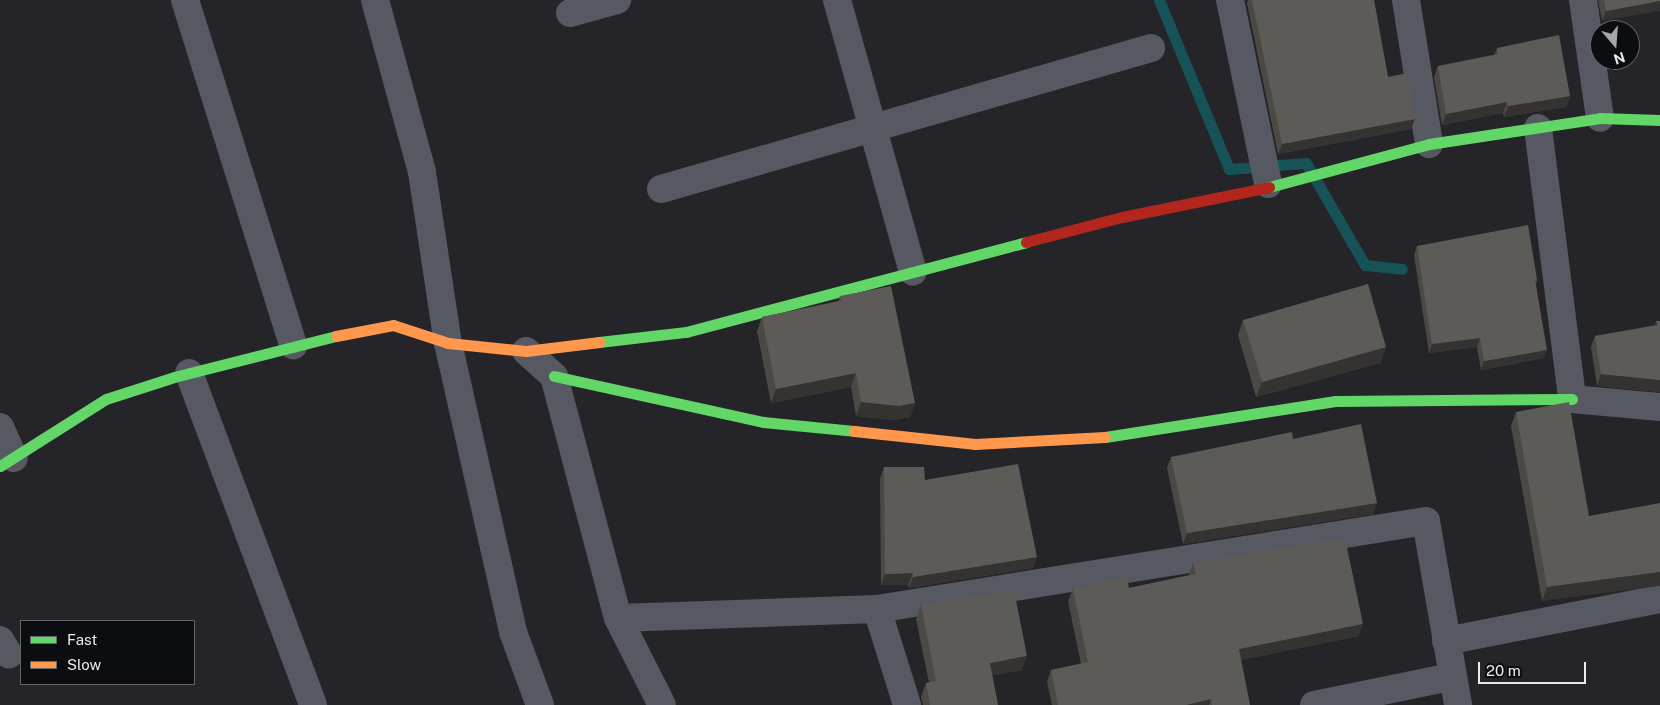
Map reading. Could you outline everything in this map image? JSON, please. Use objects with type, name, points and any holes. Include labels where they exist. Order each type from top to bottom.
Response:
[{"type":"street","points":[[185,0],[293,345]]},
{"type":"street","points":[[375,0],[422,172],[448,343],[514,632],[540,705]]},
{"type":"street","points":[[570,13],[617,0]]},
{"type":"street","points":[[837,0],[913,272]]},
{"type":"street","points":[[1230,0],[1269,185]]},
{"type":"street","points":[[1406,0],[1429,144]]},
{"type":"street","points":[[1583,0],[1600,118]]},
{"type":"street","points":[[661,189],[873,130],[1150,48]]},
{"type":"street","points":[[0,427],[7,462],[106,399],[189,373],[293,345],[393,326],[448,343],[526,351],[686,332],[1122,217],[1295,180],[1429,144],[1600,118],[1660,120]]},
{"type":"street","points":[[1538,128],[1572,399]]},
{"type":"street","points":[[526,351],[554,376],[763,422],[975,444],[1104,438],[1335,401],[1572,399],[1660,407]]},
{"type":"street","points":[[189,373],[313,705]]},
{"type":"street","points":[[554,376],[618,618],[662,705]]},
{"type":"street","points":[[618,618],[877,609],[1426,521],[1451,677],[1458,705]]},
{"type":"street","points":[[1446,641],[1660,599]]},
{"type":"street","points":[[877,609],[907,705]]},
{"type":"street","points":[[1314,705],[1451,677]]},
{"type":"building","points":[[1252,0],[1374,0],[1388,77],[1407,73],[1415,119],[1282,144]]},
{"type":"building","points":[[1604,0],[1660,0],[1660,1],[1606,11]]},
{"type":"building","points":[[1559,35],[1570,96],[1508,106],[1507,102],[1446,114],[1438,66],[1498,54],[1497,48]]},
{"type":"building","points":[[1528,225],[1547,350],[1484,361],[1480,338],[1432,344],[1417,246]]},
{"type":"building","points":[[1368,284],[1386,347],[1262,382],[1243,320]]},
{"type":"building","points":[[891,286],[915,403],[899,406],[861,402],[856,373],[776,389],[762,317],[841,301],[840,296]]},
{"type":"building","points":[[1656,321],[1660,321],[1660,380],[1601,374],[1595,336],[1657,325]]},
{"type":"building","points":[[1569,402],[1589,516],[1660,503],[1660,572],[1547,587],[1516,412]]},
{"type":"building","points":[[1361,424],[1377,503],[1187,533],[1171,457],[1292,432],[1293,439]]},
{"type":"building","points":[[1018,464],[1037,557],[913,577],[913,573],[885,574],[884,467],[924,467],[925,480]]},
{"type":"building","points":[[1345,538],[1363,624],[1239,649],[1250,705],[1212,705],[1211,699],[1186,705],[1058,705],[1051,670],[1088,662],[1073,589],[1127,577],[1129,588],[1196,574],[1193,563]]},
{"type":"building","points":[[1014,590],[1027,656],[990,663],[998,705],[930,705],[926,683],[936,681],[921,605]]},
{"type":"waterway","points":[[1159,0],[1229,169],[1306,163],[1365,265],[1402,269]]},
{"type":"traffic: fast","points":[[1269,187],[1429,144],[1600,118],[1660,120]]},
{"type":"traffic: fast","points":[[599,342],[686,332],[1026,242]]},
{"type":"traffic: fast","points":[[0,466],[106,399],[174,377],[336,336]]},
{"type":"traffic: fast","points":[[554,376],[763,422],[854,431]]},
{"type":"traffic: fast","points":[[1105,437],[1335,401],[1572,399]]},
{"type":"traffic: slow","points":[[336,336],[393,325],[448,343],[526,351],[599,342]]},
{"type":"traffic: slow","points":[[854,431],[975,444],[1105,437]]},
{"type":"traffic: jam","points":[[1026,242],[1122,217],[1269,187]]}]
